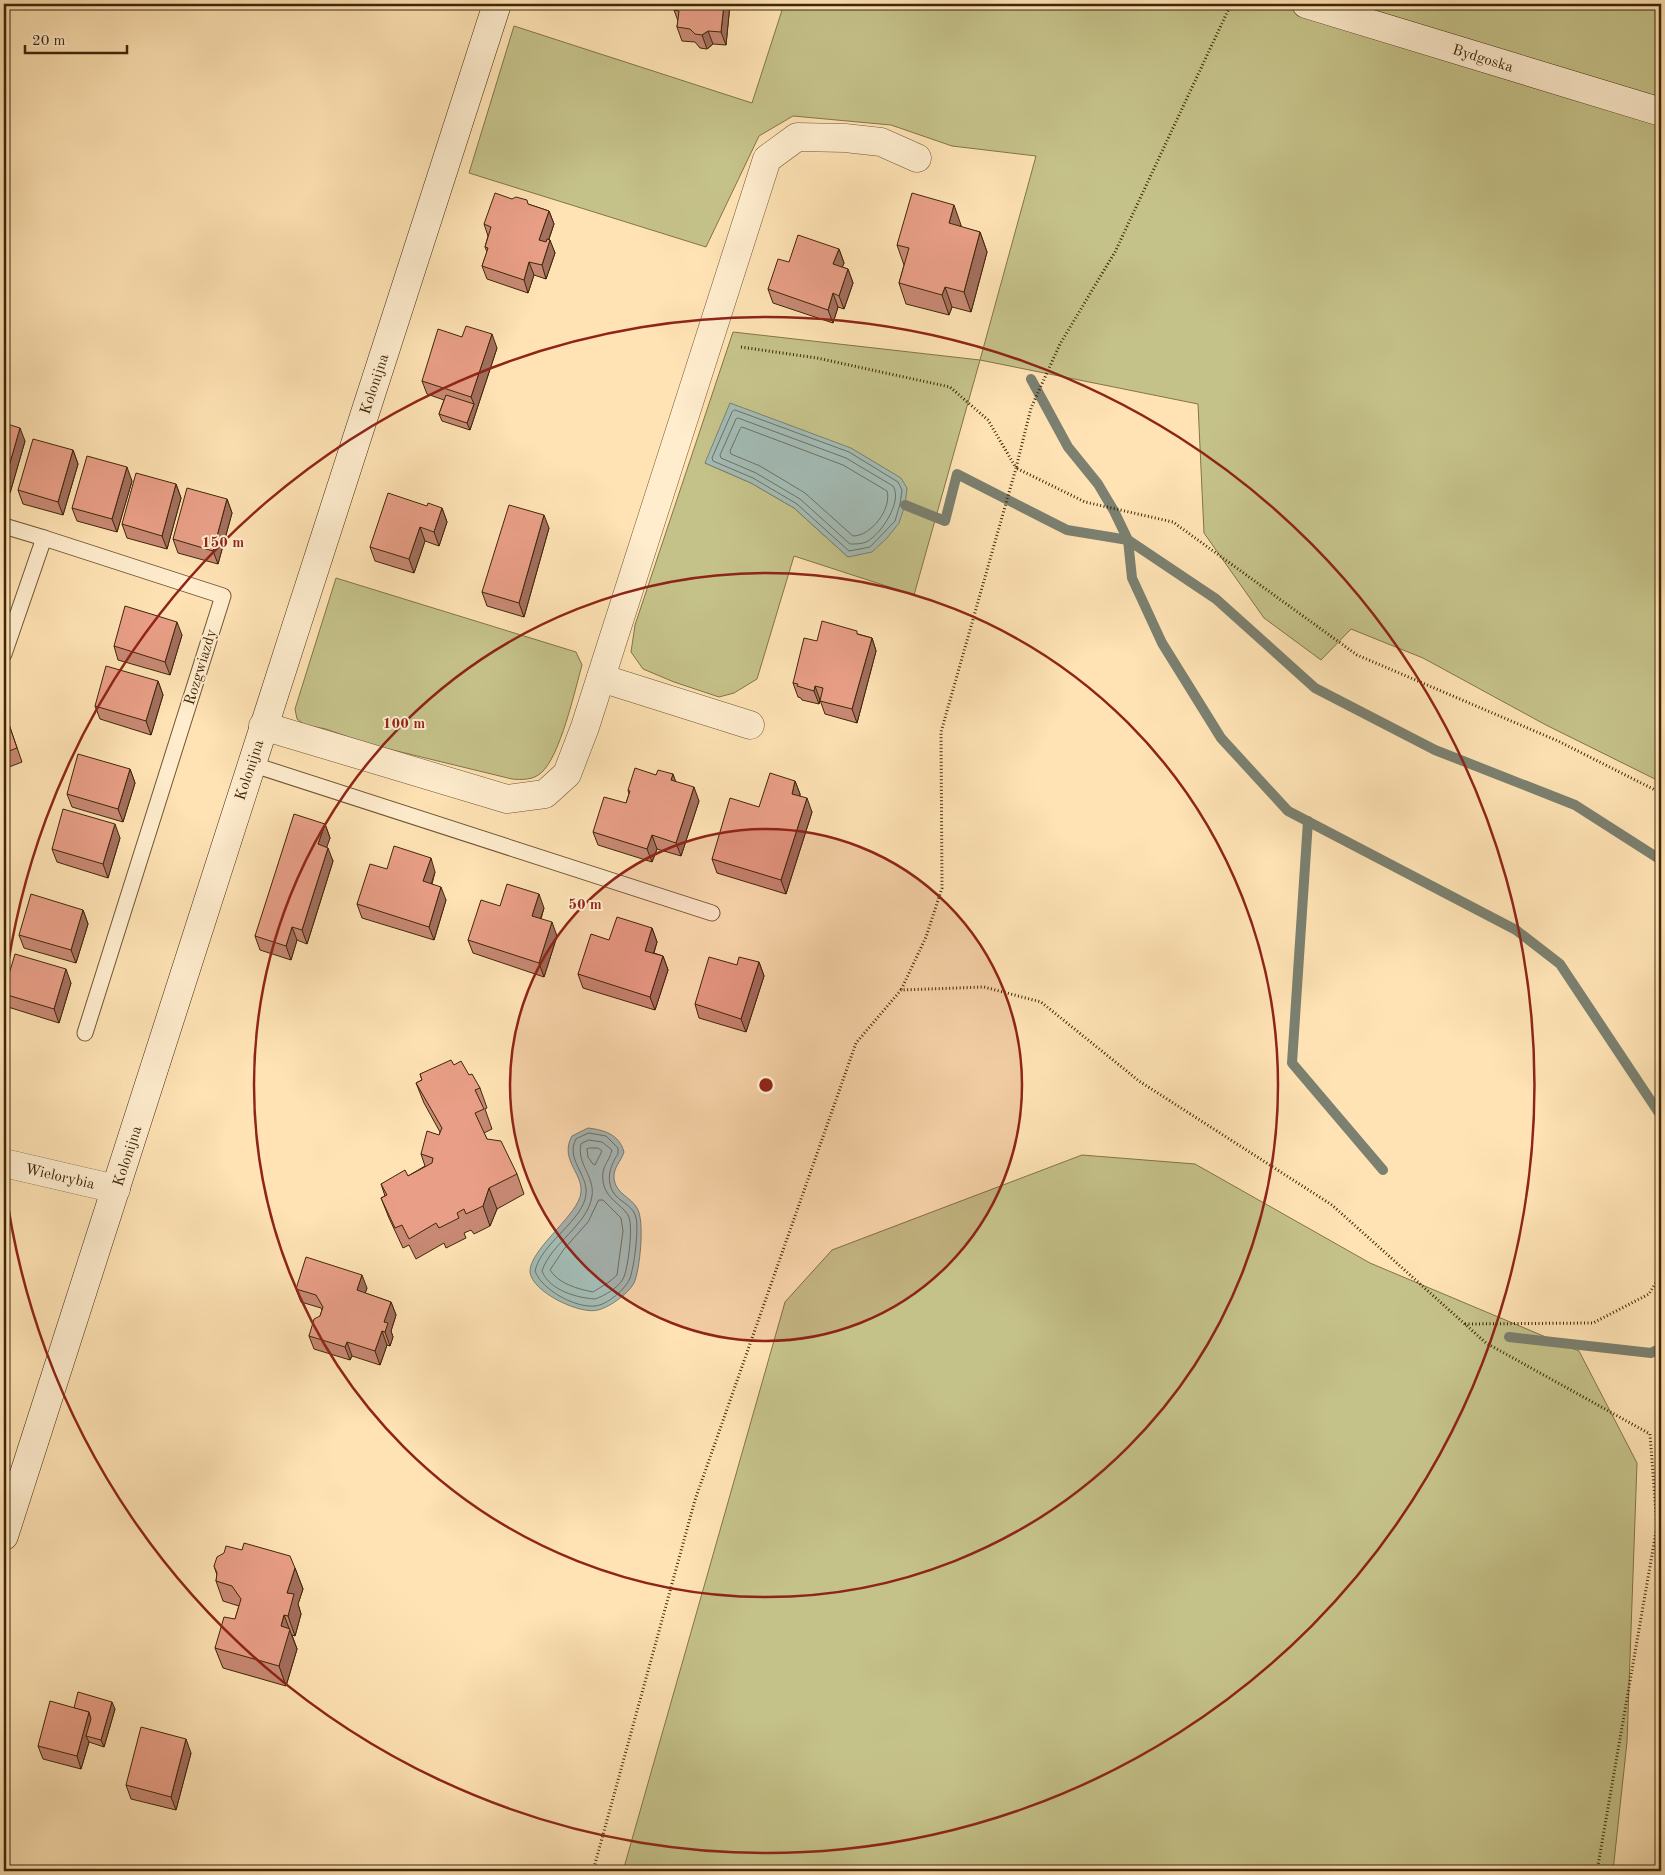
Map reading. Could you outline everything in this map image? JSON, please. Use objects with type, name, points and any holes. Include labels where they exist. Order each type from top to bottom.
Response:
[{"type":"street","name":"Kolonijna","points":[[4,1536],[263,726],[497,4]]},
{"type":"street","name":"Bydgoska","points":[[1306,4],[1661,112]]},
{"type":"street","points":[[263,726],[507,799],[545,794],[567,774],[585,727],[766,159],[797,138],[845,138],[881,142],[917,158]]},
{"type":"street","points":[[601,678],[750,725]]},
{"type":"street","name":"Wielorybia","points":[[4,1163],[116,1189]]},
{"type":"lane","points":[[4,526],[44,538],[4,654]]},
{"type":"lane","name":"Rozgwiazdy","points":[[44,538],[223,596],[85,1034]]},
{"type":"lane","points":[[251,764],[712,913]]},
{"type":"path","points":[[593,1871],[695,1500],[856,1043],[901,990],[926,937],[942,888],[941,732],[1016,468],[1031,408],[1060,344],[1115,252],[1231,4]]},
{"type":"path","points":[[708,342],[817,358],[950,387],[988,420],[1016,468],[1085,502],[1173,522],[1357,655],[1558,741],[1661,793]]},
{"type":"path","points":[[901,990],[984,987],[1041,1002],[1139,1081],[1332,1205],[1486,1343],[1650,1434],[1657,1526],[1597,1871]]},
{"type":"path","points":[[1464,1324],[1593,1322],[1649,1294],[1661,1274]]},
{"type":"shaded area","points":[[784,4],[1661,4],[1661,782],[1546,725],[1423,658],[1351,629],[1321,660],[1264,618],[1204,533],[1198,404],[980,360],[1036,156],[952,146],[891,125],[793,116],[759,136],[706,247],[469,173],[514,26],[752,103]]},
{"type":"shaded area","points":[[733,332],[980,360],[914,595],[794,556],[757,679],[734,693],[719,697],[643,669],[631,652],[635,625]],"holes":[[[705,463],[907,488],[848,557],[794,508],[751,483]]]},
{"type":"shaded area","points":[[336,578],[576,652],[582,665],[571,706],[554,753],[548,765],[541,773],[531,778],[512,779],[368,744],[326,729],[305,725],[297,719],[295,709]]},
{"type":"shaded area","points":[[1082,1155],[1195,1164],[1370,1263],[1579,1351],[1637,1463],[1627,1742],[1613,1871],[623,1871],[785,1302],[832,1250]]},
{"type":"water","points":[[730,403],[851,448],[901,478],[907,488],[905,505],[899,523],[872,552],[848,557],[794,508],[751,483],[705,463]]},
{"type":"water","points":[[588,1128],[610,1134],[622,1146],[624,1152],[614,1175],[615,1184],[637,1208],[641,1223],[641,1245],[634,1283],[618,1300],[598,1310],[590,1311],[569,1305],[548,1294],[533,1280],[530,1272],[536,1255],[576,1206],[580,1197],[580,1182],[568,1153],[572,1136]]},
{"type":"building","points":[[674,4],[724,4],[721,32],[708,31],[702,35],[695,34],[690,29],[677,27],[679,11],[674,10]]},
{"type":"building","points":[[495,193],[512,199],[516,197],[527,200],[528,204],[549,211],[539,240],[546,242],[547,239],[550,240],[542,265],[529,262],[524,280],[482,266],[488,248],[485,247],[491,227],[484,224]]},
{"type":"building","points":[[912,193],[954,205],[949,223],[980,232],[964,292],[945,287],[942,295],[899,283],[909,248],[897,245]]},
{"type":"building","points":[[798,235],[839,249],[833,264],[848,269],[839,296],[833,293],[828,310],[768,289],[778,259],[789,262]]},
{"type":"building","points":[[466,326],[492,334],[471,397],[422,381],[438,329],[462,337]]},
{"type":"building","points":[[446,395],[474,404],[467,423],[439,414]]},
{"type":"building","points":[[4,423],[20,428],[5,480],[4,479]]},
{"type":"building","points":[[33,439],[73,450],[58,502],[18,490]]},
{"type":"building","points":[[87,456],[127,467],[112,519],[72,508]]},
{"type":"building","points":[[136,473],[176,484],[162,536],[122,524]]},
{"type":"building","points":[[187,488],[227,499],[213,551],[173,539]]},
{"type":"building","points":[[388,493],[427,506],[428,503],[442,508],[434,532],[420,527],[409,559],[370,547]]},
{"type":"building","points":[[509,505],[544,515],[519,603],[482,592]]},
{"type":"building","points":[[125,606],[177,622],[165,662],[114,646]]},
{"type":"building","points":[[822,621],[857,631],[857,634],[872,638],[852,709],[820,701],[823,688],[815,686],[814,691],[793,683],[804,638],[817,641]]},
{"type":"building","points":[[106,666],[158,681],[146,721],[95,706]]},
{"type":"building","points":[[4,710],[17,748],[4,753]]},
{"type":"building","points":[[78,754],[130,769],[118,809],[67,794]]},
{"type":"building","points":[[635,768],[656,775],[658,770],[673,774],[671,780],[694,787],[676,843],[652,835],[647,849],[593,832],[604,797],[626,803]]},
{"type":"building","points":[[770,773],[795,781],[792,794],[807,798],[781,880],[712,859],[730,798],[759,807]]},
{"type":"building","points":[[63,809],[115,824],[103,864],[52,849]]},
{"type":"building","points":[[294,814],[325,824],[318,844],[328,848],[302,930],[292,927],[286,946],[255,936]]},
{"type":"building","points":[[394,846],[431,858],[423,881],[441,887],[429,927],[357,904],[370,864],[387,869]]},
{"type":"building","points":[[507,884],[539,894],[532,916],[552,922],[539,963],[468,940],[481,900],[500,906]]},
{"type":"building","points":[[31,894],[83,910],[71,950],[19,935]]},
{"type":"building","points":[[617,917],[652,928],[645,951],[663,956],[650,997],[578,974],[591,934],[609,940]]},
{"type":"building","points":[[15,954],[66,969],[54,1009],[4,994]]},
{"type":"building","points":[[709,957],[737,965],[739,957],[759,962],[741,1019],[695,1004]]},
{"type":"building","points":[[451,1060],[454,1065],[461,1061],[469,1075],[472,1074],[480,1088],[475,1090],[484,1109],[475,1113],[487,1139],[501,1141],[517,1174],[489,1188],[483,1206],[466,1214],[464,1209],[457,1213],[459,1218],[439,1228],[436,1223],[409,1239],[402,1225],[395,1228],[381,1198],[387,1195],[381,1184],[405,1170],[408,1176],[432,1163],[433,1158],[421,1154],[427,1131],[439,1135],[442,1128],[416,1083],[422,1080],[420,1074]]},
{"type":"building","points":[[306,1257],[362,1275],[357,1290],[391,1302],[384,1322],[388,1323],[385,1332],[382,1331],[375,1351],[347,1342],[345,1347],[309,1336],[314,1319],[320,1316],[323,1307],[316,1295],[296,1289]]},
{"type":"building","points":[[244,1543],[290,1556],[295,1568],[287,1593],[294,1594],[288,1616],[284,1615],[281,1626],[290,1629],[279,1666],[215,1648],[224,1617],[235,1619],[241,1599],[232,1586],[216,1581],[217,1573],[214,1566],[217,1557],[224,1553],[226,1546],[242,1550]]},
{"type":"building","points":[[78,1692],[112,1702],[101,1740],[86,1736],[91,1719],[89,1712],[74,1708]]},
{"type":"building","points":[[50,1701],[89,1712],[77,1756],[38,1746]]},
{"type":"building","points":[[141,1727],[186,1739],[171,1797],[126,1785]]},
{"type":"waterway","points":[[1031,379],[1068,447],[1098,484],[1114,511],[1128,540],[1132,578],[1162,643],[1221,738],[1288,811],[1516,930],[1560,964],[1661,1116]]},
{"type":"waterway","points":[[905,505],[945,521],[957,474],[1067,530],[1128,540],[1216,599],[1315,688],[1435,750],[1575,805],[1661,860]]},
{"type":"waterway","points":[[1308,821],[1292,1063],[1383,1170]]},
{"type":"waterway","points":[[1509,1337],[1651,1353],[1661,1348]]}]
